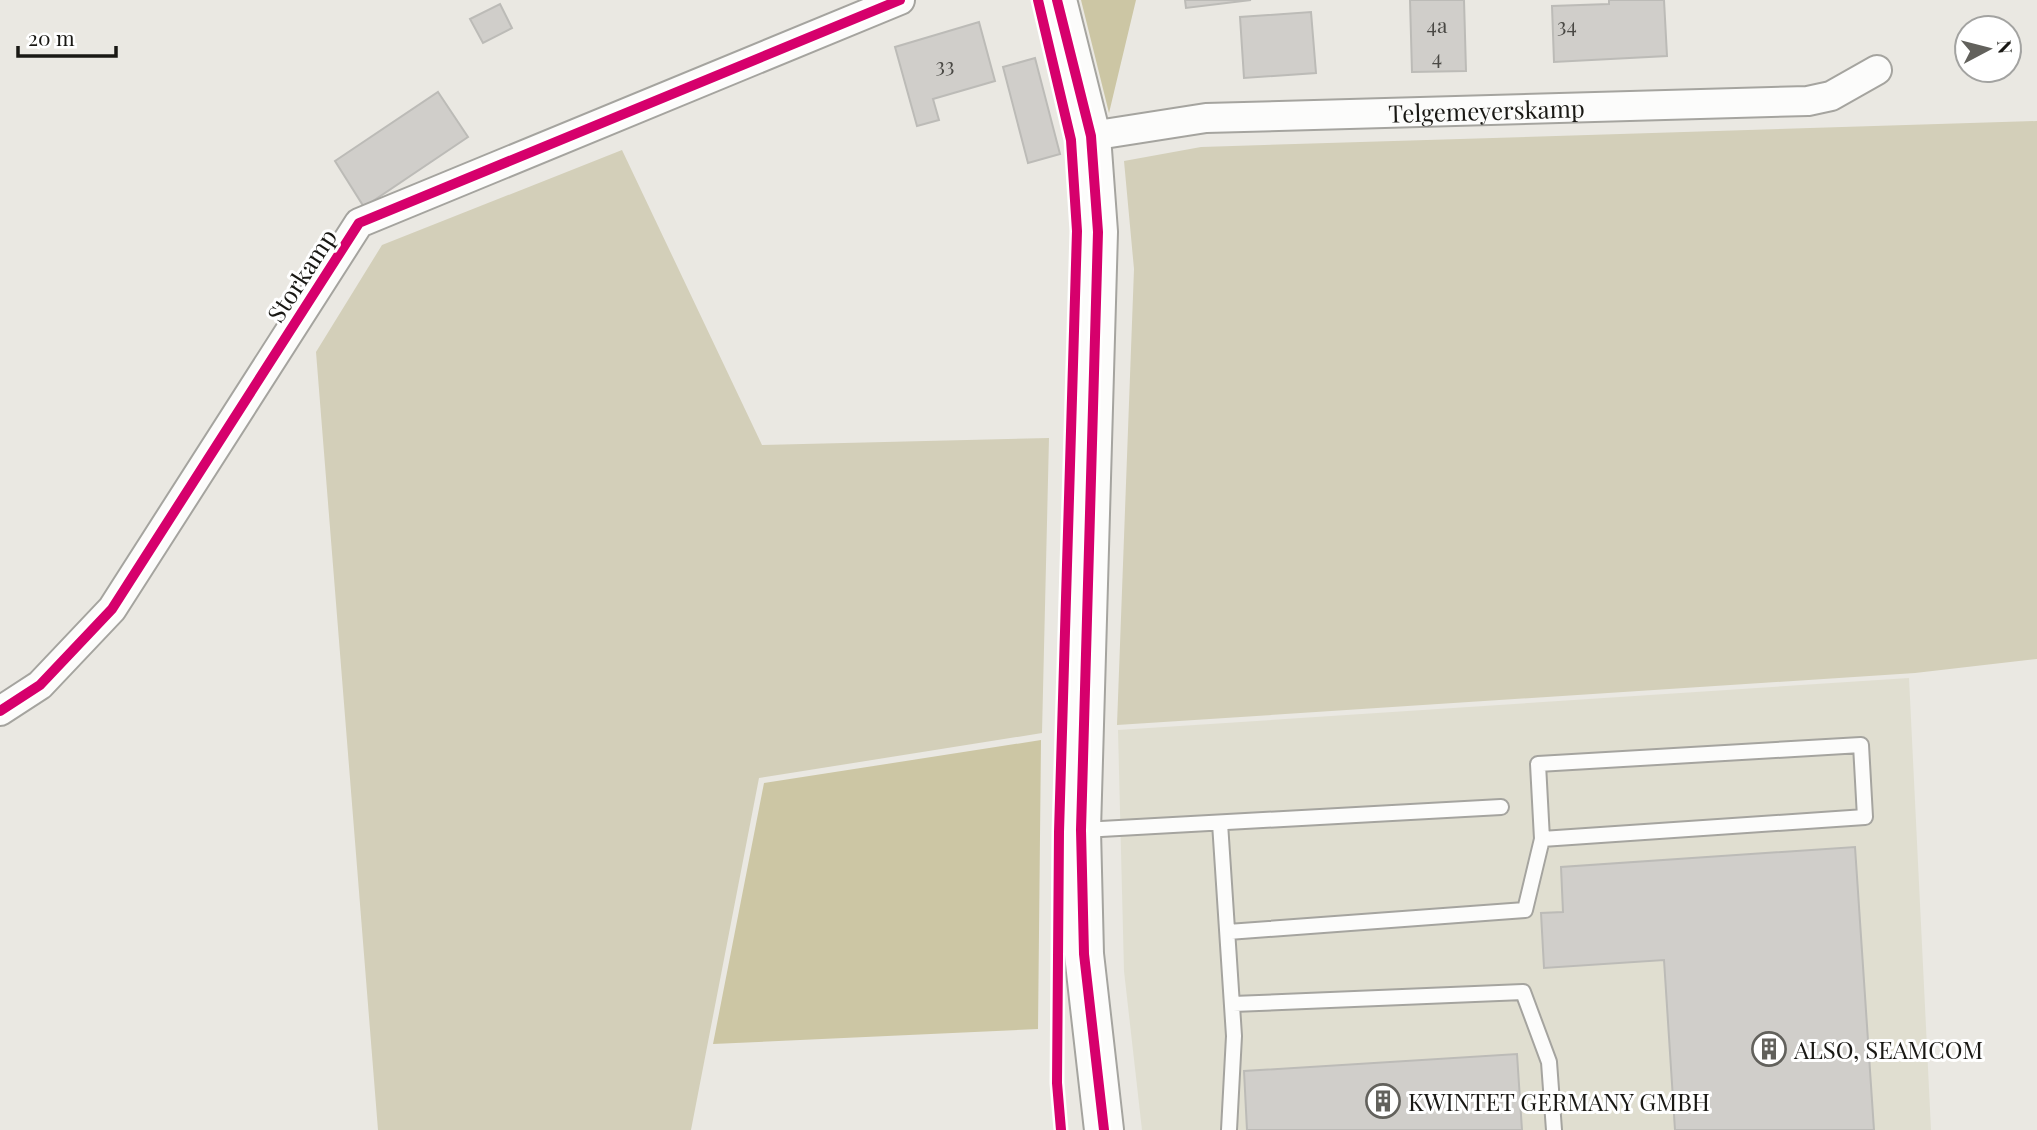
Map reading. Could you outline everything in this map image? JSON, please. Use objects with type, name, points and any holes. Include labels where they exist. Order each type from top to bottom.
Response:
[{"type":"street","name":"Storkamp","points":[[0,711],[40,685],[112,609],[359,223],[900,0]]},
{"type":"street","points":[[1057,0],[1091,136],[1098,232],[1081,830],[1084,954],[1104,1130]]},
{"type":"street","name":"Telgemeyerskamp","points":[[1091,136],[1206,118],[1808,101],[1831,96],[1877,70]]},
{"type":"lane","points":[[1227,932],[1525,909],[1542,839],[1538,764],[1861,745],[1865,817],[1542,839]]},
{"type":"lane","points":[[1081,830],[1501,807]]},
{"type":"lane","points":[[1220,823],[1234,1036],[1229,1130]]},
{"type":"lane","points":[[1233,1004],[1523,992],[1549,1062],[1554,1130]]},
{"type":"shaded area","points":[[1081,0],[1136,0],[1109,113]]},
{"type":"shaded area","points":[[2037,121],[2037,659],[1915,673],[1117,725],[1134,269],[1124,161],[1201,147]]},
{"type":"shaded area","points":[[622,150],[762,445],[1049,438],[1042,733],[759,778],[691,1130],[378,1130],[316,352],[382,245]]},
{"type":"shaded area","points":[[1909,678],[1931,1130],[1142,1130],[1124,971],[1118,730]]},
{"type":"shaded area","points":[[1041,740],[1038,1029],[713,1044],[764,783]]},
{"type":"building","points":[[1185,0],[1251,0],[1186,8]]},
{"type":"building","points":[[1410,0],[1464,0],[1466,71],[1412,72]]},
{"type":"building","points":[[1609,0],[1664,0],[1667,56],[1554,62],[1552,6],[1609,4]]},
{"type":"building","points":[[500,4],[512,28],[483,43],[470,19]]},
{"type":"building","points":[[1311,12],[1316,73],[1244,78],[1240,17]]},
{"type":"building","points":[[979,22],[995,81],[933,99],[939,120],[917,126],[895,47]]},
{"type":"building","points":[[1035,58],[1060,154],[1028,163],[1003,67]]},
{"type":"building","points":[[438,92],[468,137],[364,207],[335,161]]},
{"type":"building","name":"ALSO, SEAMCOM","points":[[1855,847],[1874,1130],[1675,1130],[1664,960],[1544,968],[1541,913],[1563,912],[1561,867]]},
{"type":"building","name":"KWINTET GERMANY GMBH","points":[[1517,1054],[1522,1130],[1247,1130],[1244,1071]]},
{"type":"cycle path","points":[[0,711],[40,685],[112,609],[359,223],[900,0]]},
{"type":"cycle path","points":[[1038,0],[1071,140],[1077,231],[1059,832],[1057,1083],[1061,1130]]},
{"type":"cycle path","points":[[1057,0],[1091,136],[1098,232],[1081,830],[1084,954],[1104,1130]]},
{"type":"place","name":"ALSO, SEAMCOM","points":[[1769,1049]]},
{"type":"place","name":"KWINTET GERMANY GMBH","points":[[1383,1101]]}]
